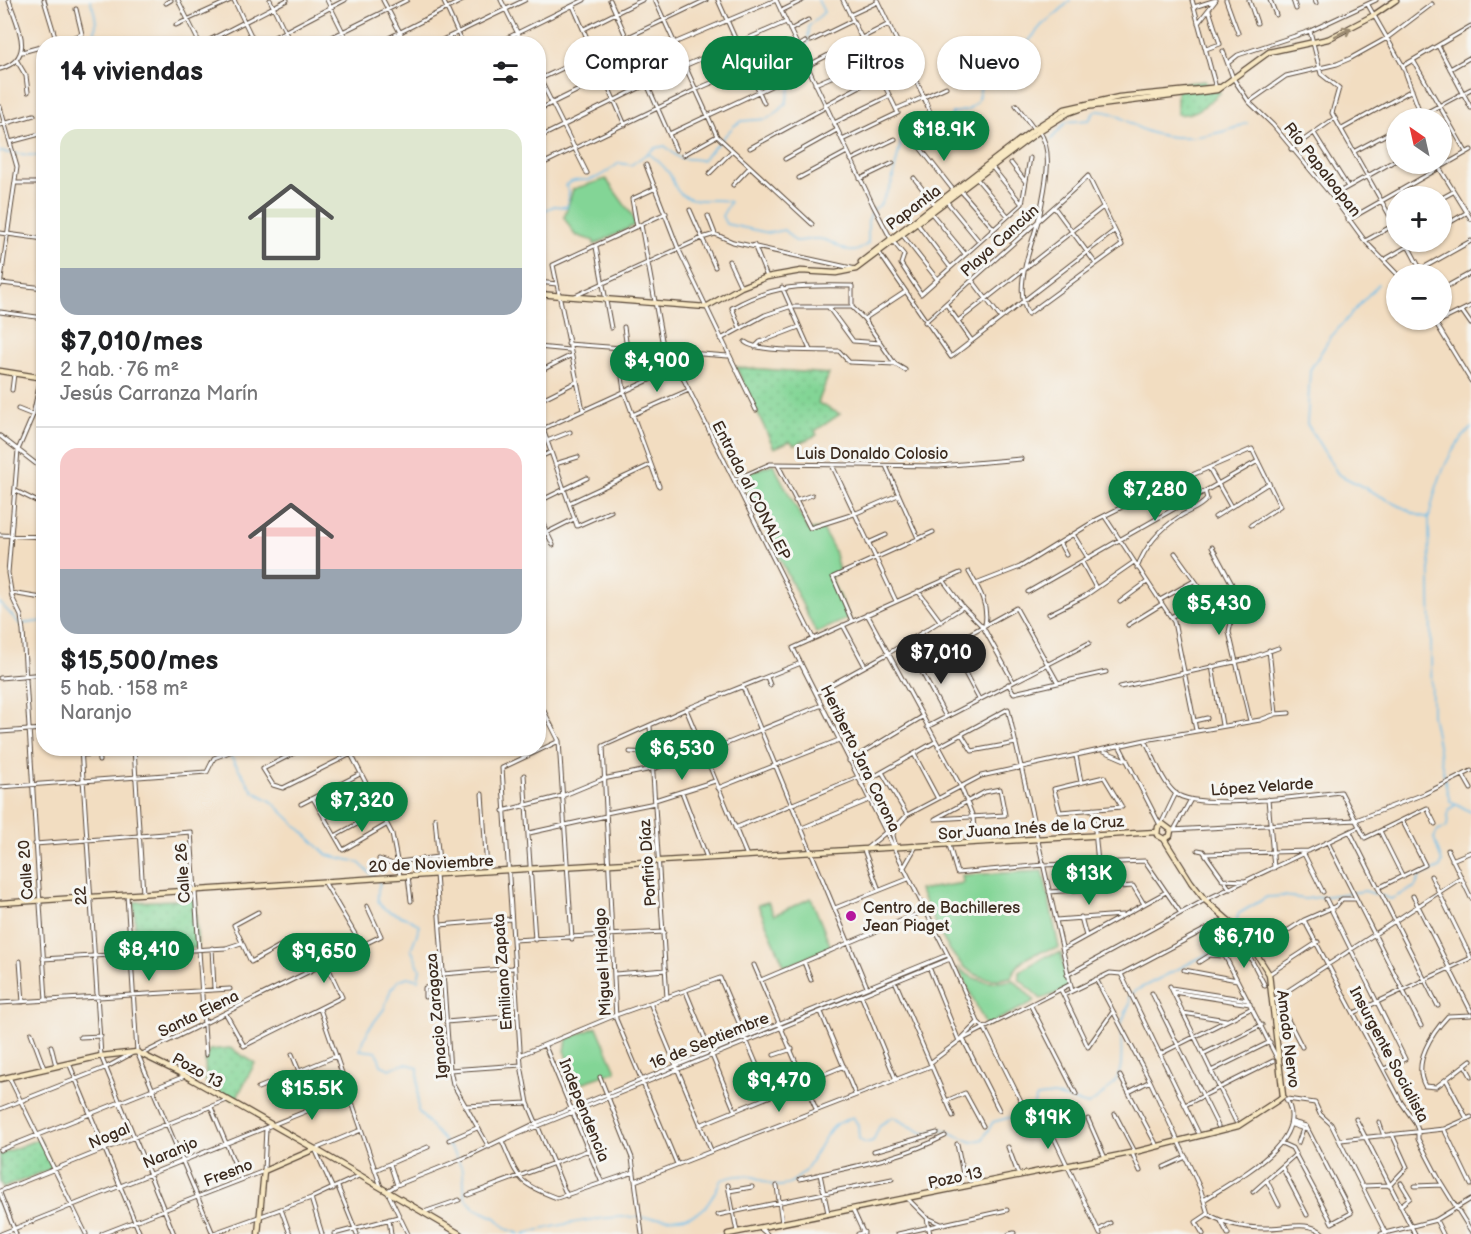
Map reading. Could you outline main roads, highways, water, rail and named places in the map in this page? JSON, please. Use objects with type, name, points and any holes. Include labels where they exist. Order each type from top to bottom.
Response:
[{"type":"main road","name":"Papantla","points":[[546,295],[653,301],[706,307],[741,287],[767,277],[801,271],[843,272],[854,268],[932,214],[1036,130],[1079,106],[1218,88],[1262,57],[1279,49],[1338,34],[1374,15],[1396,0]]},
{"type":"main road","name":"Papantla","points":[[916,223],[935,205],[992,166],[1036,130]]},
{"type":"main road","points":[[0,371],[36,377]]},
{"type":"main road","points":[[1156,832],[1161,825],[1167,825],[1173,830],[1170,836],[1164,839]]},
{"type":"main road","name":"Sor Juana Inés de la Cruz","points":[[894,848],[1156,832]]},
{"type":"main road","name":"Amado Nervo","points":[[1156,832],[1158,837],[1164,839],[1205,900],[1242,932],[1269,974],[1274,1019],[1275,1060],[1285,1098]]},
{"type":"main road","name":"20 de Noviembre","points":[[0,903],[325,883],[400,876],[894,848]]},
{"type":"main road","name":"Pozo 13","points":[[0,1079],[101,1056],[138,1053],[186,1076],[269,1126],[361,1175],[460,1234]]},
{"type":"main road","name":"Pozo 13","points":[[728,1234],[752,1232],[782,1223],[1133,1153],[1246,1123],[1285,1098]]},
{"type":"main road","name":"Fresno","points":[[258,1234],[264,1171],[315,1149]]},
{"type":"waterway","points":[[90,0],[96,23],[93,36]]},
{"type":"waterway","points":[[546,210],[554,206],[567,207],[569,191],[566,185],[569,183],[597,177],[619,163],[631,165],[655,148],[665,146],[679,158],[702,160],[735,125],[742,121],[767,119],[780,110],[786,103],[794,73],[808,42],[809,26],[824,12],[818,0]]},
{"type":"waterway","points":[[648,153],[667,170],[676,188],[684,196],[696,200],[730,202],[722,216],[726,224],[769,233],[784,230],[795,241],[820,239],[849,251],[861,249],[868,243],[868,221],[873,210],[880,205],[891,185],[905,125],[917,117],[949,125],[952,113],[968,110],[977,102],[985,72],[1002,69],[1016,46],[1021,48],[1024,46],[1041,26],[1070,0]]},
{"type":"waterway","points":[[1051,140],[1066,122],[1089,120],[1095,111],[1116,115],[1146,131],[1171,137],[1210,134],[1247,123]]},
{"type":"waterway","points":[[0,152],[36,156]]},
{"type":"waterway","points":[[546,240],[548,248],[546,249]]},
{"type":"waterway","points":[[1378,284],[1330,338],[1310,370],[1307,424],[1338,474],[1415,514],[1428,518]]},
{"type":"waterway","points":[[1457,804],[1450,801],[1447,791],[1432,715],[1429,518],[1435,493],[1448,458],[1471,428]]},
{"type":"waterway","points":[[0,603],[20,624],[36,622]]},
{"type":"waterway","points":[[230,756],[254,792],[271,801],[327,855],[358,862],[374,877]]},
{"type":"waterway","points":[[1121,1024],[1130,1003],[1129,997],[1135,991],[1229,943],[1235,934],[1238,914],[1267,897],[1284,896],[1305,899],[1365,891],[1391,899],[1415,887],[1421,875],[1440,868],[1442,862],[1434,838],[1438,830],[1447,827],[1449,809],[1457,804],[1471,812]]},
{"type":"waterway","points":[[377,880],[380,883],[379,902],[383,907],[420,926],[411,949],[420,969],[418,980],[408,977],[399,980],[391,989],[384,1009],[368,1030],[360,1050],[377,1052],[381,1065],[390,1069],[404,1064],[418,1068],[418,1111],[455,1154],[463,1170],[465,1197],[474,1208],[496,1218],[507,1229],[520,1234]]},
{"type":"waterway","points":[[524,1234],[599,1219],[686,1217],[703,1209],[721,1180],[734,1177],[750,1176],[773,1185],[785,1185],[801,1175],[807,1168],[832,1128],[853,1117],[858,1125],[859,1139],[865,1143],[873,1141],[880,1125],[893,1117],[923,1133],[942,1129],[972,1142],[983,1139],[993,1122],[1030,1112],[1037,1097],[1054,1095],[1088,1105],[1109,1089],[1119,1074],[1121,1029]]},
{"type":"place","name":"Centro de Bachilleres Jean Piaget","points":[[851,916]]}]
